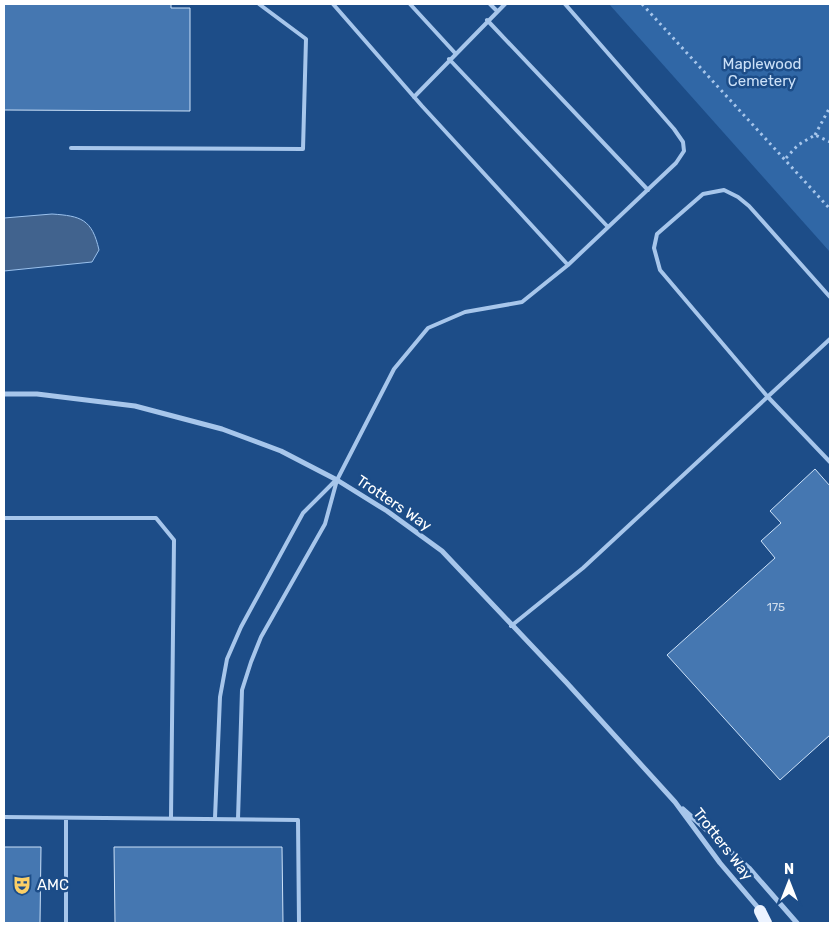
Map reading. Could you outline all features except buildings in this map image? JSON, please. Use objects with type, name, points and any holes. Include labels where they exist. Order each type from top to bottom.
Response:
[{"type":"main road","points":[[760,911],[766,923]]},
{"type":"street","name":"Trotters Way","points":[[4,394],[37,394],[90,399],[176,415],[222,429],[281,451],[337,480],[387,512],[442,551],[675,802],[749,868],[797,923]]},
{"type":"street","name":"Trotters Way","points":[[675,802],[720,863],[771,923]]},
{"type":"lane","points":[[72,148],[303,149],[306,39],[259,4]]},
{"type":"lane","points":[[333,4],[414,97],[568,265]]},
{"type":"lane","points":[[410,4],[455,53]]},
{"type":"lane","points":[[490,4],[496,10]]},
{"type":"lane","points":[[414,97],[496,10],[505,4]]},
{"type":"lane","points":[[238,819],[242,690],[261,637],[325,524],[337,480],[394,369],[428,328],[465,312],[522,302],[568,265],[676,163],[684,151],[683,142],[674,129],[564,4]]},
{"type":"lane","points":[[487,20],[648,190]]},
{"type":"lane","points":[[449,59],[608,227]]},
{"type":"lane","points":[[830,297],[749,206],[738,196],[724,190],[703,194],[657,234],[654,248],[660,270],[767,396],[830,462]]},
{"type":"lane","points":[[511,626],[579,571],[830,339]]},
{"type":"lane","points":[[215,818],[220,696],[227,660],[241,626],[303,513],[337,480]]},
{"type":"lane","points":[[4,518],[156,518],[174,540],[171,818]]},
{"type":"lane","points":[[4,817],[298,820],[299,923]]},
{"type":"lane","points":[[66,818],[66,923]]},
{"type":"path","points":[[642,4],[786,158],[830,209]]},
{"type":"path","points":[[786,158],[798,145],[815,135],[830,107]]},
{"type":"path","points":[[815,135],[830,142]]},
{"type":"green space","name":"Maplewood Cemetery","points":[[609,4],[830,4],[830,252]]},
{"type":"shaded area","points":[[52,214],[78,218],[89,226],[99,250],[92,262],[4,271],[4,218]]},
{"type":"place","name":"AMC","points":[[22,885]]}]
